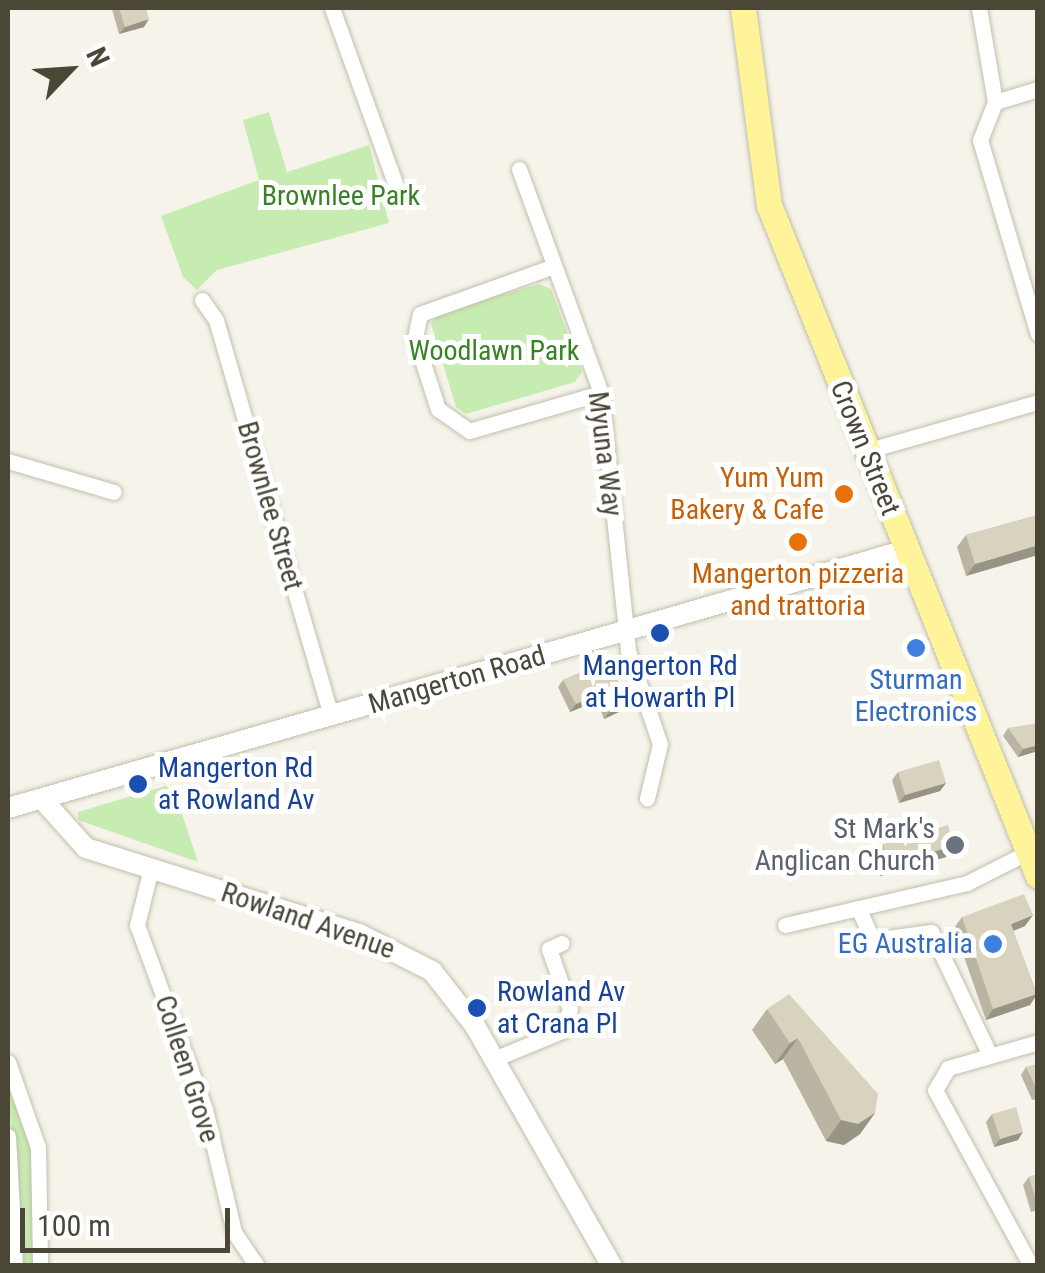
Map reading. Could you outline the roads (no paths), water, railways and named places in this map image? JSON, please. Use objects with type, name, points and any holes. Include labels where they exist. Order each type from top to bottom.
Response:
[{"type":"main road","name":"Crown Street","points":[[743,8],[769,205],[1033,864]]},
{"type":"street","points":[[332,8],[400,196]]},
{"type":"street","points":[[979,8],[995,102],[980,140],[1038,334]]},
{"type":"street","points":[[995,102],[1038,90]]},
{"type":"street","name":"Myuna Way","points":[[519,169],[601,393],[626,632],[660,744],[646,798]]},
{"type":"street","points":[[554,266],[420,314],[415,338],[438,409],[469,431],[601,393]]},
{"type":"street","name":"Brownlee Street","points":[[202,300],[216,320],[332,716]]},
{"type":"street","points":[[866,451],[1038,402]]},
{"type":"street","points":[[8,461],[114,492]]},
{"type":"street","name":"Mangerton Road","points":[[8,808],[906,550]]},
{"type":"street","name":"Rowland Avenue","points":[[42,799],[86,848],[416,960],[447,986],[612,1266]]},
{"type":"street","points":[[785,926],[1033,864]]},
{"type":"street","name":"Colleen Grove","points":[[151,868],[137,926],[205,1109],[234,1232],[257,1266]]},
{"type":"street","points":[[858,908],[873,940],[931,932],[990,1056]]},
{"type":"street","points":[[494,1060],[562,1032],[570,1009],[548,949],[562,943]]},
{"type":"street","points":[[1031,1266],[938,1105],[942,1074],[1038,1042]]},
{"type":"street","points":[[8,1062],[38,1147],[40,1266]]},
{"type":"street","points":[[8,1136],[15,1266]]},
{"type":"place","name":"Yum Yum Bakery & Cafe","points":[[844,494]]},
{"type":"place","name":"Mangerton pizzeria and trattoria","points":[[798,542]]},
{"type":"place","name":"Mangerton Rd at Howarth Pl","points":[[660,633]]},
{"type":"place","name":"Sturman Electronics","points":[[916,648]]},
{"type":"place","name":"Mangerton Rd at Rowland Av","points":[[138,784]]},
{"type":"place","name":"St Mark's Anglican Church","points":[[955,845]]},
{"type":"place","name":"EG Australia","points":[[993,944]]},
{"type":"place","name":"Rowland Av at Crana Pl","points":[[477,1008]]},
{"type":"park label","name":"Brownlee Park","points":[[341,196]]},
{"type":"park label","name":"Woodlawn Park","points":[[494,351]]}]
